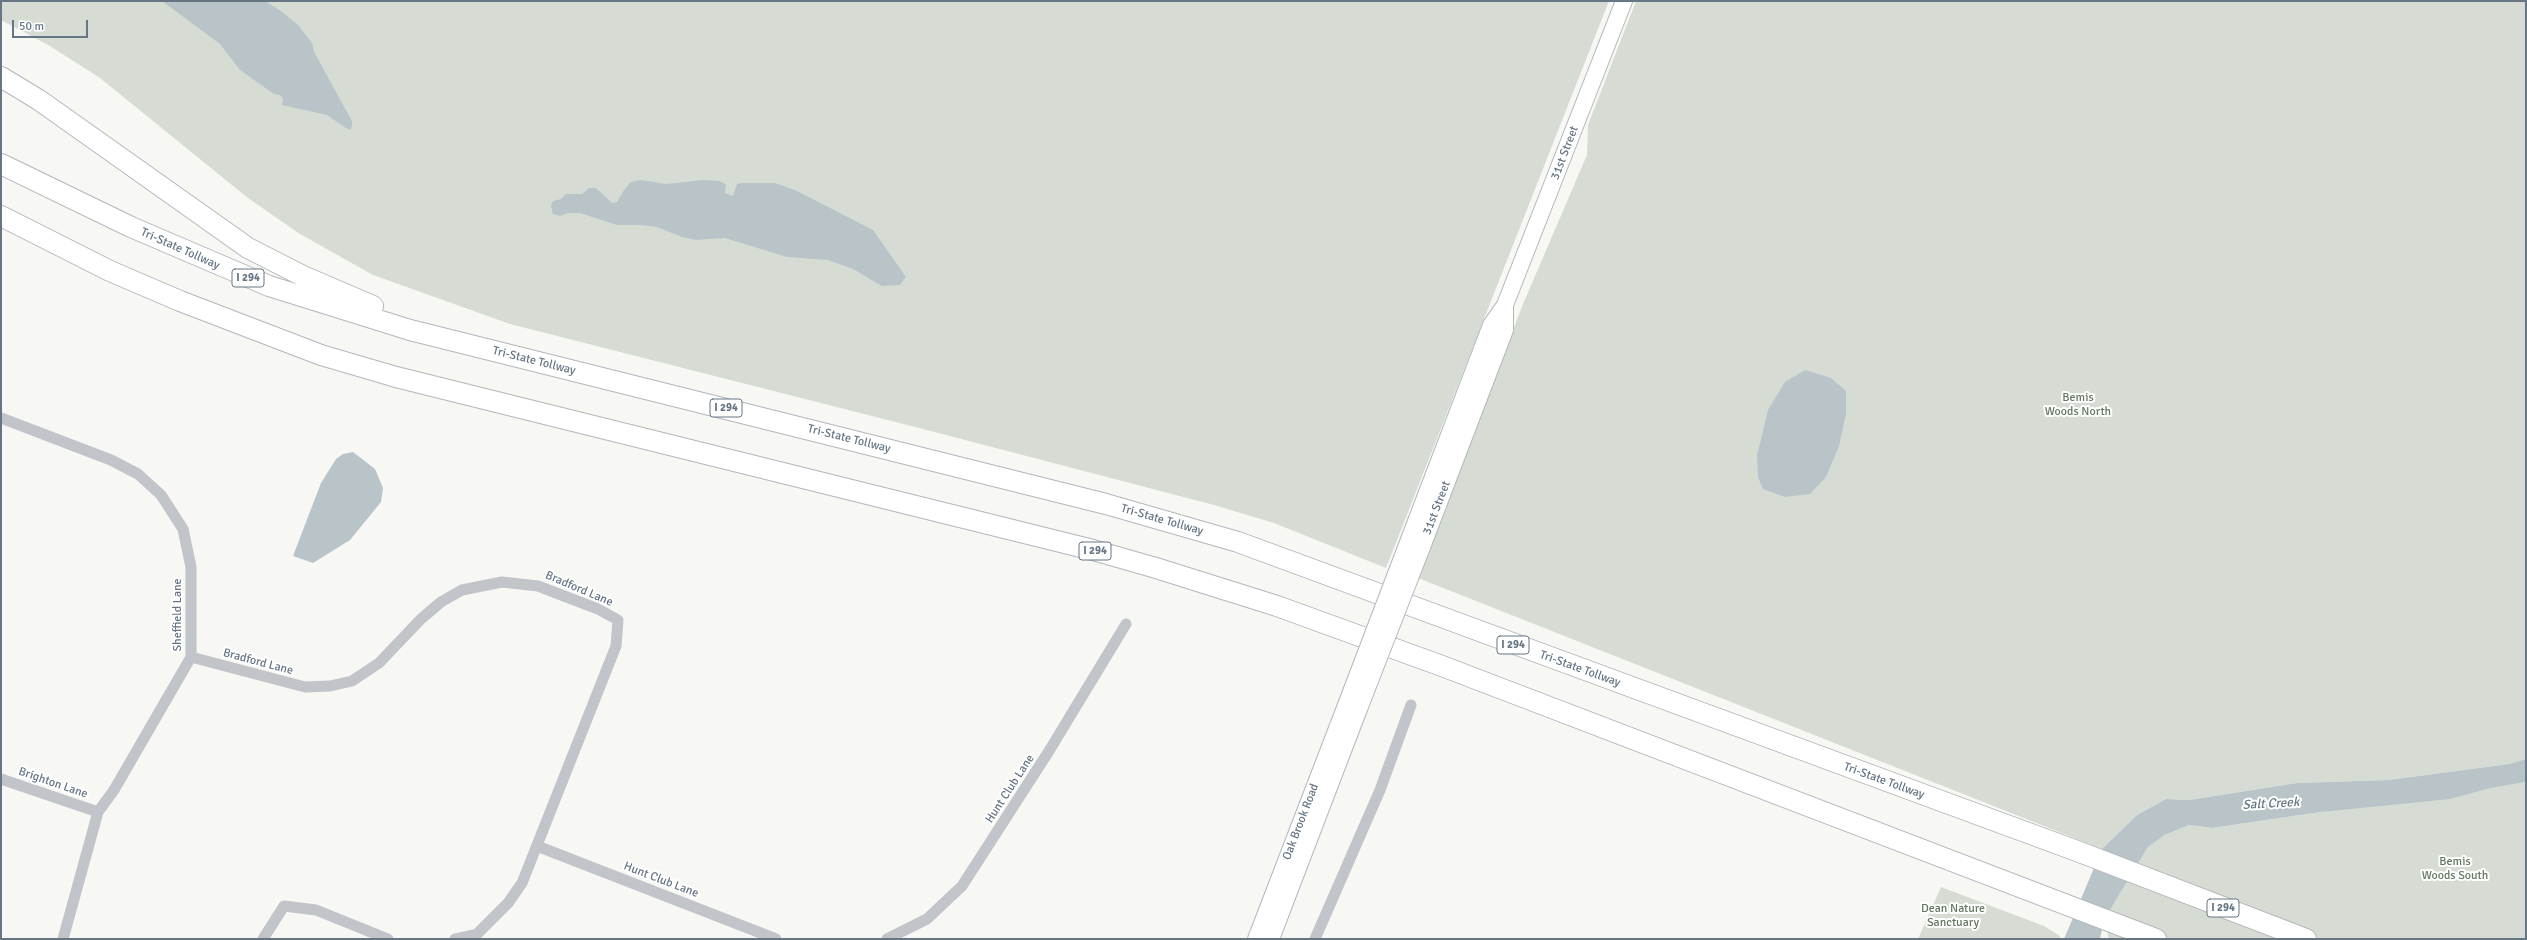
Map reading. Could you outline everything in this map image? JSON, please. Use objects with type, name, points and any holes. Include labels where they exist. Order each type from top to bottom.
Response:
[{"type":"highway","points":[[1,77],[45,105],[221,231],[276,264],[352,298],[509,355]]},
{"type":"highway","name":"Tri-State Tollway","points":[[1,164],[131,227],[269,286],[410,330],[1106,504],[1238,542],[1457,625],[2077,851],[2306,939]]},
{"type":"highway","name":"I 294","points":[[1,216],[110,270],[251,329],[321,355],[396,377],[1093,550],[1223,588],[1449,668],[2156,939]]},
{"type":"highway","points":[[1,225],[110,270]]},
{"type":"main road","name":"31st Street","points":[[1352,707],[1417,540],[1491,325],[1505,305],[1624,1]]},
{"type":"main road","name":"Oak Brook Road","points":[[1256,939],[1352,707]]},
{"type":"main road","name":"Oak Brook Road","points":[[1271,939],[1352,707]]},
{"type":"street","name":"Sheffield Lane","points":[[1,418],[126,467],[150,484],[161,495],[183,529],[190,555],[191,657],[114,790],[98,812],[63,939]]},
{"type":"street","name":"Bradford Lane","points":[[191,657],[305,687],[330,686],[352,681],[370,670],[427,613],[462,590],[492,583],[522,582],[544,587],[598,609],[618,620],[616,646],[522,882],[512,898],[478,934],[474,937],[455,939]]},
{"type":"street","name":"Hunt Club Lane","points":[[887,939],[927,919],[962,886],[1049,751],[1126,624]]},
{"type":"street","points":[[1315,939],[1380,790],[1411,705]]},
{"type":"street","name":"Brighton Lane","points":[[1,779],[98,812]]},
{"type":"street","name":"Hunt Club Lane","points":[[537,846],[776,939]]},
{"type":"street","points":[[263,939],[284,906],[316,910],[388,939]]},
{"type":"green space","points":[[1,1],[1609,1],[1386,568],[1274,523],[1214,505],[510,324],[373,275],[300,234],[248,198],[100,78],[50,46],[1,20]]},
{"type":"green space","name":"Bemis Woods North","points":[[1636,1],[2526,1],[2526,759],[2509,764],[2389,780],[2297,783],[2189,800],[2166,799],[2137,815],[2102,849],[1418,578],[1523,304],[1587,155],[1588,125]]},
{"type":"green space","name":"Bemis Woods South","points":[[2526,782],[2526,939],[2109,939],[2104,920],[2148,847],[2165,835],[2189,825],[2212,828]]},
{"type":"green space","name":"Dean Nature Sanctuary","points":[[1941,887],[2044,926],[2060,936],[2060,939],[1918,939]]},
{"type":"water","points":[[162,1],[265,1],[281,11],[298,25],[312,43],[314,52],[352,121],[352,127],[350,130],[327,115],[282,105],[283,99],[280,95],[274,94],[240,70],[220,44]]},
{"type":"water","points":[[641,180],[666,184],[703,180],[719,181],[726,184],[725,193],[733,196],[737,184],[742,183],[775,183],[795,190],[873,230],[906,277],[900,285],[882,286],[853,269],[828,260],[787,257],[725,238],[696,240],[682,237],[657,227],[617,225],[580,213],[568,213],[560,216],[553,214],[551,206],[553,201],[561,199],[566,194],[582,194],[589,188],[596,188],[612,203],[617,202],[631,182]]},
{"type":"water","points":[[1805,370],[1831,378],[1846,391],[1846,414],[1839,446],[1826,477],[1810,494],[1785,497],[1763,489],[1758,477],[1757,456],[1768,410],[1785,382]]},
{"type":"water","points":[[353,452],[375,469],[383,488],[381,502],[350,540],[313,563],[293,556],[321,483],[336,459],[343,454]]},
{"type":"water","name":"Salt Creek","points":[[2526,759],[2526,782],[2490,788],[2450,799],[2321,812],[2212,828],[2189,825],[2165,835],[2148,847],[2104,920],[2100,939],[2064,939],[2102,849],[2137,815],[2166,799],[2189,800],[2297,783],[2389,780],[2509,764]]}]
